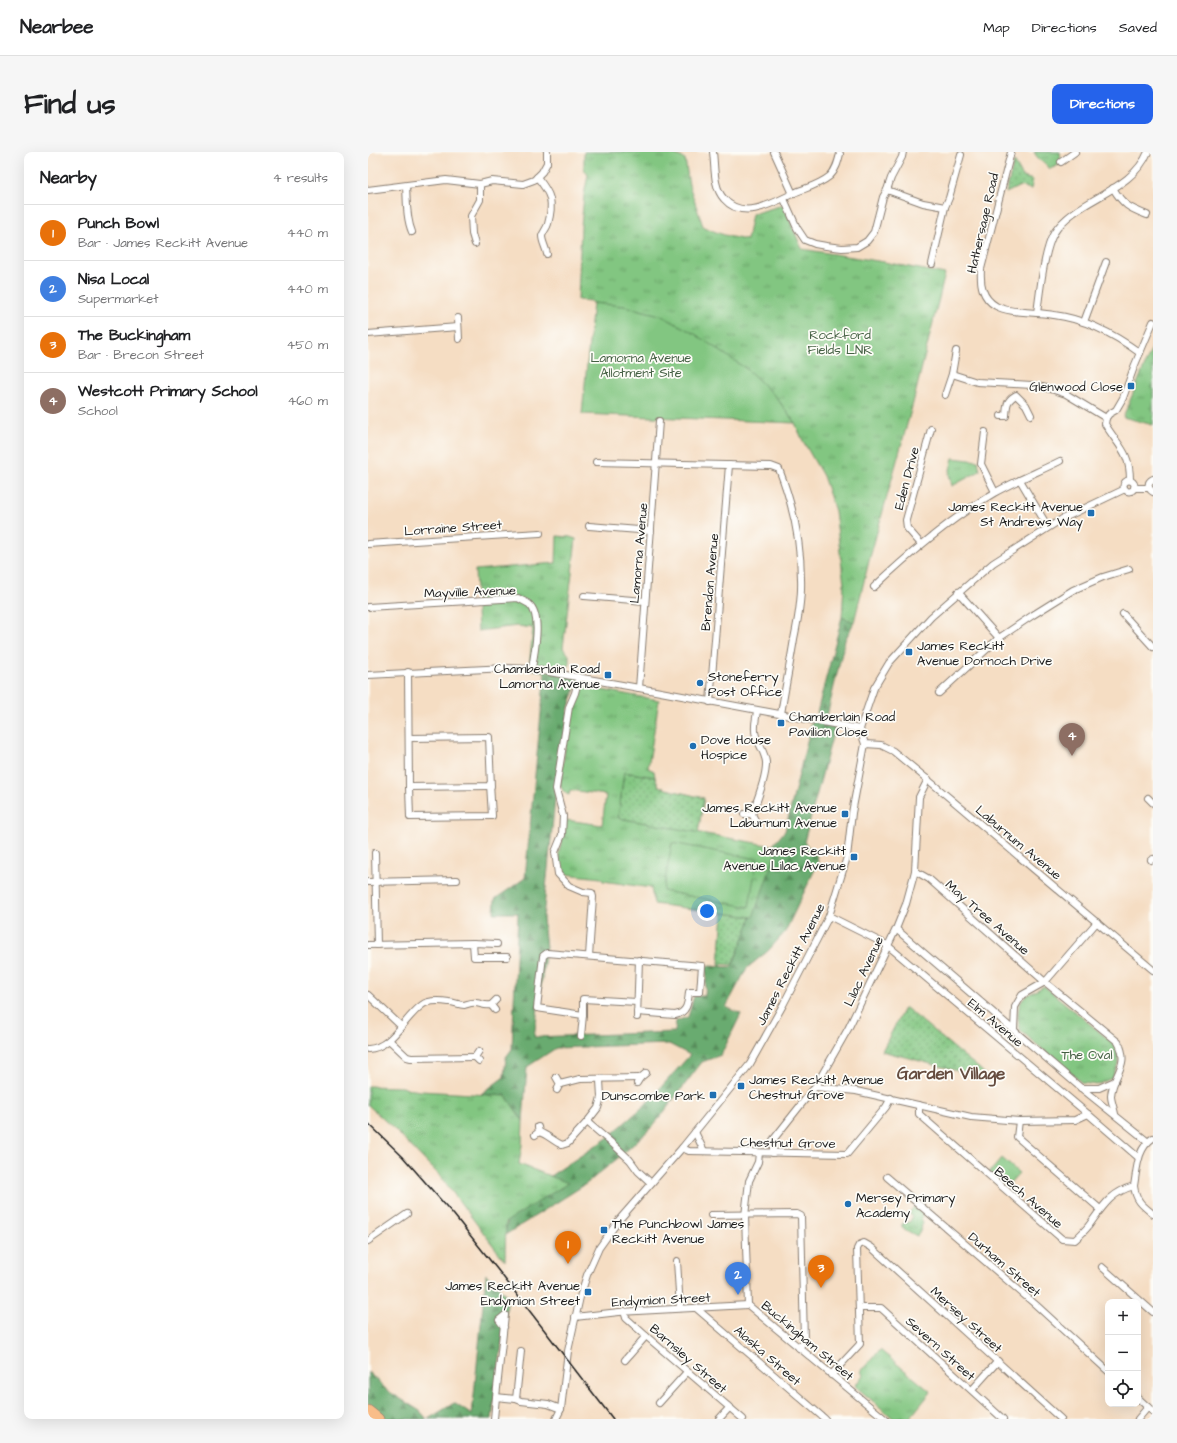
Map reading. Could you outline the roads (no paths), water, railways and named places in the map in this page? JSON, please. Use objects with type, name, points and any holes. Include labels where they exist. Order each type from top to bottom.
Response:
[{"type":"highway","points":[[368,1411],[378,1419]]},
{"type":"street","points":[[368,190],[446,180],[480,184],[492,181],[523,184],[534,180],[542,172],[547,163],[547,152]]},
{"type":"street","points":[[713,152],[717,189],[722,198],[728,204],[747,209],[757,209],[815,185],[830,175],[837,166],[840,154],[839,152]]},
{"type":"street","points":[[774,152],[793,194]]},
{"type":"street","points":[[784,199],[797,228],[805,240],[815,244],[837,248],[857,247],[867,241],[874,232],[883,196],[903,152]]},
{"type":"street","name":"Hathersage Road","points":[[1010,152],[982,260],[980,286],[988,300],[999,308],[1010,311],[1066,317],[1084,322],[1107,331],[1140,353]]},
{"type":"street","points":[[1061,162],[1065,155],[1075,152]]},
{"type":"street","points":[[1037,313],[1050,241],[1055,232],[1062,223],[1080,208],[1131,176],[1140,166],[1148,152]]},
{"type":"street","points":[[932,264],[945,207],[961,155]]},
{"type":"street","points":[[537,177],[547,190],[551,201],[551,212],[547,228],[542,235],[543,243],[548,254]]},
{"type":"street","points":[[474,244],[471,216],[480,200],[480,184]]},
{"type":"street","points":[[406,186],[408,214],[413,234]]},
{"type":"street","points":[[1113,188],[1119,198],[1129,207],[1147,215]]},
{"type":"street","points":[[887,190],[923,202],[945,207]]},
{"type":"street","points":[[1084,322],[1106,262]]},
{"type":"street","points":[[458,318],[459,339]]},
{"type":"street","points":[[1125,489],[1129,492],[1133,485],[1126,455],[1105,424],[1106,418],[1109,414],[1116,410],[1124,398],[1153,322]]},
{"type":"street","points":[[368,334],[458,327]]},
{"type":"street","points":[[945,395],[952,374],[956,351]]},
{"type":"street","points":[[952,374],[977,382],[1017,384],[1051,388],[1066,394],[1106,418]]},
{"type":"street","points":[[1016,395],[1017,384]]},
{"type":"street","points":[[1001,416],[1006,416],[1007,403],[1009,399],[1016,395]]},
{"type":"street","points":[[1016,395],[1026,405],[1031,415]]},
{"type":"street","name":"Lamorna Avenue","points":[[639,688],[659,421]]},
{"type":"street","name":"Eden Drive","points":[[921,544],[907,528],[906,520],[932,436],[931,429]]},
{"type":"street","points":[[987,435],[981,464],[995,492]]},
{"type":"street","points":[[873,577],[876,585],[921,544],[954,518],[995,492],[1060,461]]},
{"type":"street","points":[[596,462],[656,462],[771,466],[779,469],[790,497],[795,517],[799,540],[801,579],[800,601],[781,714]]},
{"type":"street","name":"Brendon Avenue","points":[[710,702],[729,465]]},
{"type":"street","points":[[1020,480],[1048,527]]},
{"type":"street","points":[[1125,489],[1124,484],[1126,481],[1133,485],[1151,485]]},
{"type":"street","points":[[865,744],[860,730],[874,688],[889,663],[931,617],[993,563],[1048,527],[1125,489]]},
{"type":"street","points":[[589,526],[651,531]]},
{"type":"street","name":"Lorraine Street","points":[[368,544],[540,533]]},
{"type":"street","points":[[941,689],[999,638],[1073,590],[1103,577],[1129,569]]},
{"type":"street","points":[[958,592],[999,638]]},
{"type":"street","points":[[584,596],[645,601]]},
{"type":"street","name":"Mayville Avenue","points":[[368,607],[518,598],[530,605],[537,616],[532,669]]},
{"type":"street","points":[[1124,614],[1153,647]]},
{"type":"street","points":[[368,675],[506,668],[532,669],[757,711],[781,714],[860,730]]},
{"type":"street","points":[[408,672],[410,817],[492,816],[489,737],[409,738]]},
{"type":"street","points":[[579,677],[570,707],[556,789],[563,816],[562,835],[555,852],[558,874],[569,886],[583,892],[592,893],[589,956]]},
{"type":"street","points":[[755,820],[752,814],[758,800],[766,763],[756,735],[755,726],[757,711]]},
{"type":"street","name":"Laburnum Avenue","points":[[865,744],[881,745],[890,749],[928,779],[1153,970]]},
{"type":"street","name":"James Reckitt Avenue","points":[[556,1419],[561,1409],[568,1351],[575,1317],[587,1275],[599,1248],[619,1220],[682,1148],[750,1064],[783,1005],[829,916],[847,857],[852,813],[865,744]]},
{"type":"street","name":"Lilac Avenue","points":[[773,1153],[773,1140],[815,1087],[848,1029],[896,929],[906,904],[914,871],[919,797],[928,779]]},
{"type":"street","points":[[409,787],[490,786],[490,784]]},
{"type":"street","points":[[1148,798],[1153,803]]},
{"type":"street","points":[[744,814],[752,814]]},
{"type":"street","points":[[375,853],[377,944]]},
{"type":"street","name":"May Tree Avenue","points":[[914,871],[929,879],[1045,982]]},
{"type":"street","points":[[368,882],[457,880]]},
{"type":"street","name":"Elm Avenue","points":[[829,916],[887,945],[1139,1158]]},
{"type":"street","points":[[1014,1030],[1015,1007],[1022,995],[1045,982],[1097,922]]},
{"type":"street","name":"Elm Avenue","points":[[896,929],[1081,1088],[1150,1139]]},
{"type":"street","points":[[473,942],[474,957],[507,958]]},
{"type":"street","points":[[368,945],[473,942],[498,944]]},
{"type":"street","points":[[583,1015],[537,1008],[543,956],[547,953],[639,960],[702,966],[700,992],[689,992],[686,1009],[680,1014],[637,1015],[639,960]]},
{"type":"street","points":[[1045,982],[1118,1042],[1122,1050],[1122,1065],[1115,1081],[1111,1096],[1115,1114]]},
{"type":"street","points":[[368,995],[401,1026]]},
{"type":"street","points":[[581,1036],[583,999],[637,1002]]},
{"type":"street","points":[[368,1049],[379,1046],[389,1040],[422,1004],[426,1002],[464,1004],[476,1003],[493,1008],[496,1000]]},
{"type":"street","points":[[389,1040],[407,1057],[411,1058],[477,1059],[479,1051]]},
{"type":"street","points":[[556,1078],[558,1087],[580,1079],[638,1081],[646,1073]]},
{"type":"street","points":[[538,1131],[548,1135],[554,1142],[562,1145],[568,1143],[598,1108],[601,1097],[600,1080]]},
{"type":"street","points":[[1081,1088],[1099,1088],[1115,1081]]},
{"type":"street","points":[[815,1087],[856,1091],[971,1117],[1019,1121],[1075,1120],[1088,1114]]},
{"type":"street","name":"Chestnut Grove","points":[[682,1148],[689,1151],[847,1154],[886,1107],[891,1098]]},
{"type":"street","name":"Beech Avenue","points":[[919,1105],[919,1114],[1062,1239],[1075,1240],[1090,1225],[1107,1201],[1120,1191],[1134,1186]]},
{"type":"street","points":[[1019,1121],[1017,1137],[1100,1209]]},
{"type":"street","points":[[587,1122],[630,1160],[638,1171],[651,1183]]},
{"type":"street","points":[[695,1132],[704,1151]]},
{"type":"street","points":[[1150,1139],[1143,1148],[1139,1158],[1134,1186],[1138,1201],[1153,1214]]},
{"type":"street","points":[[745,1216],[749,1182],[758,1162],[758,1153]]},
{"type":"street","name":"Durham Street","points":[[887,1177],[1036,1305],[1105,1368]]},
{"type":"street","points":[[368,1241],[407,1214]]},
{"type":"street","points":[[711,1215],[745,1216],[797,1214],[801,1216],[804,1341],[798,1348]]},
{"type":"street","name":"Buckingham Street","points":[[745,1216],[748,1305],[885,1419]]},
{"type":"street","name":"Mersey Street","points":[[859,1308],[857,1248],[859,1245],[864,1243],[871,1247],[1061,1419]]},
{"type":"street","points":[[677,1261],[680,1308]]},
{"type":"street","points":[[1102,1267],[1153,1312]]},
{"type":"street","name":"Endymion Street","points":[[575,1317],[624,1311],[748,1305]]},
{"type":"street","name":"Alaska Street","points":[[696,1308],[825,1419]]},
{"type":"street","points":[[831,1374],[860,1344],[859,1308]]},
{"type":"street","name":"Severn Street","points":[[859,1308],[881,1308],[1003,1419]]},
{"type":"street","name":"Barnsley Street","points":[[624,1311],[626,1318],[687,1372],[744,1419]]},
{"type":"street","points":[[494,1419],[504,1327]]},
{"type":"street","points":[[625,1360],[646,1336]]},
{"type":"street","points":[[516,1399],[521,1352]]},
{"type":"street","points":[[972,1390],[998,1361]]},
{"type":"street","points":[[660,1403],[687,1372]]},
{"type":"street","points":[[496,1397],[548,1404],[561,1409]]},
{"type":"street","points":[[1138,1419],[1151,1410],[1141,1401]]},
{"type":"street","points":[[719,1419],[730,1407]]},
{"type":"railway","points":[[368,1123],[403,1157],[454,1215],[613,1419]]},
{"type":"place","name":"Glenwood Close","points":[[1131,386]]},
{"type":"place","name":"James Reckitt Avenue St Andrews Way","points":[[1091,513]]},
{"type":"place","name":"James Reckitt Avenue Dornoch Drive","points":[[909,652]]},
{"type":"place","name":"Chamberlain Road Lamorna Avenue","points":[[608,675]]},
{"type":"place","name":"Stoneferry Post Office","points":[[700,683]]},
{"type":"place","name":"Chamberlain Road Pavilion Close","points":[[781,723]]},
{"type":"place","name":"Dove House Hospice","points":[[693,746]]},
{"type":"place","name":"Westcott Primary School","points":[[1072,756]]},
{"type":"place","name":"James Reckitt Avenue Laburnum Avenue","points":[[845,814]]},
{"type":"place","name":"James Reckitt Avenue Lilac Avenue","points":[[854,857]]},
{"type":"place","name":"James Reckitt Avenue Chestnut Grove","points":[[741,1086]]},
{"type":"place","name":"Dunscombe Park","points":[[713,1095]]},
{"type":"place","name":"Mersey Primary Academy","points":[[848,1204]]},
{"type":"place","name":"The Punchbowl James Reckitt Avenue","points":[[604,1230]]},
{"type":"place","name":"Punch Bowl","points":[[568,1264]]},
{"type":"place","name":"The Buckingham","points":[[821,1288]]},
{"type":"place","name":"James Reckitt Avenue Endymion Street","points":[[588,1292]]},
{"type":"place","name":"Nisa Local","points":[[738,1295]]},
{"type":"district","name":"Garden Village","points":[[951,1073]]},
{"type":"park label","name":"Rockford Fields LNR","points":[[840,342]]},
{"type":"park label","name":"Lamorna Avenue Allotment Site","points":[[641,364]]},
{"type":"park label","name":"The Oval","points":[[1087,1054]]}]
